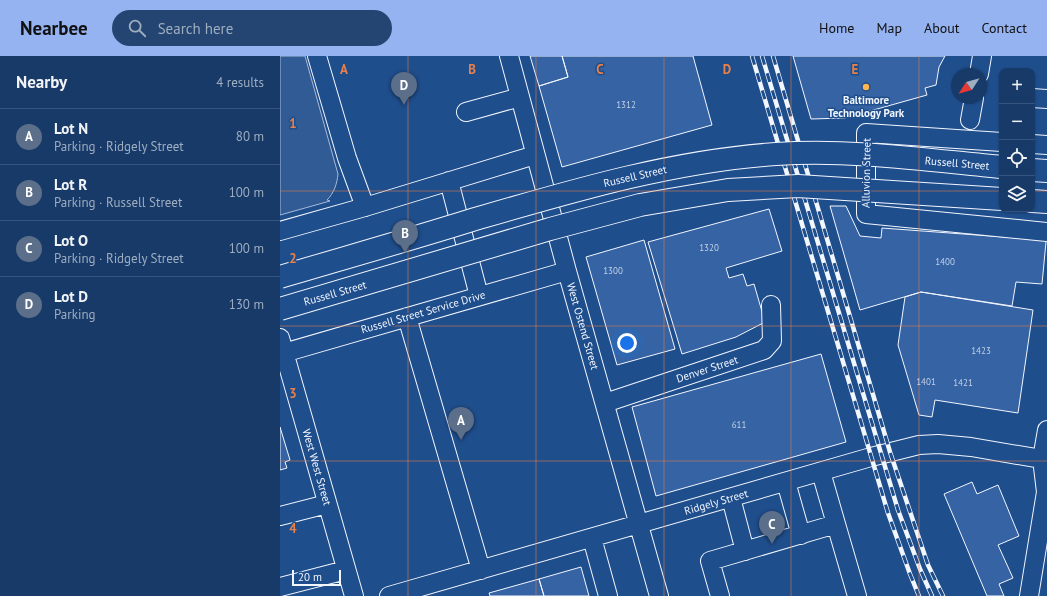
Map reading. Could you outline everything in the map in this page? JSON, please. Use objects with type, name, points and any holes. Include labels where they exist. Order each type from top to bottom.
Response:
[{"type":"main road","name":"Russell Street","points":[[280,277],[540,200],[670,168],[714,160],[777,154],[845,152],[999,167]]},
{"type":"main road","points":[[1035,170],[1047,171]]},
{"type":"main road","name":"Russell Street","points":[[280,309],[640,205],[728,190],[798,186],[999,199]]},
{"type":"main road","points":[[1035,201],[1047,202]]},
{"type":"street","points":[[317,56],[347,158],[365,206]]},
{"type":"street","name":"West Ostend Street","points":[[508,56],[659,596]]},
{"type":"street","points":[[980,68],[982,56]]},
{"type":"street","points":[[466,112],[520,97]]},
{"type":"street","points":[[1035,98],[1047,100]]},
{"type":"street","points":[[970,120],[973,104]]},
{"type":"street","name":"Alluvion Street","points":[[999,142],[866,133],[866,214],[1047,232]]},
{"type":"street","points":[[1035,144],[1047,145]]},
{"type":"street","points":[[280,231],[535,155]]},
{"type":"street","points":[[449,181],[479,296]]},
{"type":"street","name":"Russell Street Service Drive","points":[[281,348],[407,317],[567,270]]},
{"type":"street","name":"Denver Street","points":[[605,403],[764,350],[772,341],[771,305]]},
{"type":"street","points":[[407,317],[481,570]]},
{"type":"street","name":"West West Street","points":[[281,348],[354,596]]},
{"type":"street","points":[[1029,596],[1046,492],[1045,459],[1047,430]]},
{"type":"street","name":"Ridgely Street","points":[[389,596],[890,452],[938,444],[1045,459]]},
{"type":"street","points":[[821,472],[856,596]]},
{"type":"street","points":[[786,482],[801,535]]},
{"type":"street","points":[[731,498],[745,551]]},
{"type":"street","points":[[280,516],[327,504]]},
{"type":"street","points":[[720,596],[710,561],[836,524]]},
{"type":"street","points":[[592,538],[608,596]]},
{"type":"street","points":[[280,587],[346,570]]},
{"type":"shaded area","points":[[280,56],[305,56],[338,174],[335,188],[327,200],[330,201],[280,215]]},
{"type":"building","points":[[530,56],[562,56],[568,77],[539,86]]},
{"type":"building","points":[[562,56],[693,56],[712,125],[562,167],[539,86],[568,77]]},
{"type":"building","name":"Baltimore Technology Park","points":[[793,56],[945,56],[939,67],[936,85],[925,88],[927,95],[845,118],[811,119]]},
{"type":"building","points":[[830,206],[846,206],[860,236],[881,238],[882,228],[1044,240],[1046,242],[1042,284],[1016,282],[1012,306],[921,292],[860,310]]},
{"type":"building","points":[[769,209],[782,251],[726,268],[729,278],[743,274],[747,286],[754,284],[765,322],[736,337],[682,354],[648,242]]},
{"type":"building","points":[[644,240],[675,349],[617,365],[586,257]]},
{"type":"building","points":[[921,292],[1033,310],[1018,413],[935,400],[932,417],[919,415],[898,345],[905,297]]},
{"type":"building","points":[[821,354],[846,442],[656,496],[632,407]]},
{"type":"building","points":[[280,427],[290,460],[285,462],[287,468],[280,470]]},
{"type":"building","points":[[972,482],[977,494],[998,485],[1019,536],[998,545],[1013,578],[999,584],[1004,596],[987,596],[944,494]]},
{"type":"building","points":[[581,567],[589,596],[544,596],[539,579]]},
{"type":"building","points":[[539,579],[544,596],[490,596],[489,593]]},
{"type":"railway","points":[[752,56],[888,513],[919,596]]},
{"type":"railway","points":[[762,56],[898,510],[920,569],[932,596]]},
{"type":"railway","points":[[773,56],[890,452],[928,565],[943,596]]},
{"type":"place","name":"Baltimore Technology Park","points":[[866,87]]},
{"type":"place","name":"Lot D","points":[[404,105]]},
{"type":"place","name":"Lot R","points":[[405,253]]},
{"type":"place","name":"Lot N","points":[[461,440]]},
{"type":"place","name":"Lot O","points":[[772,544]]}]
